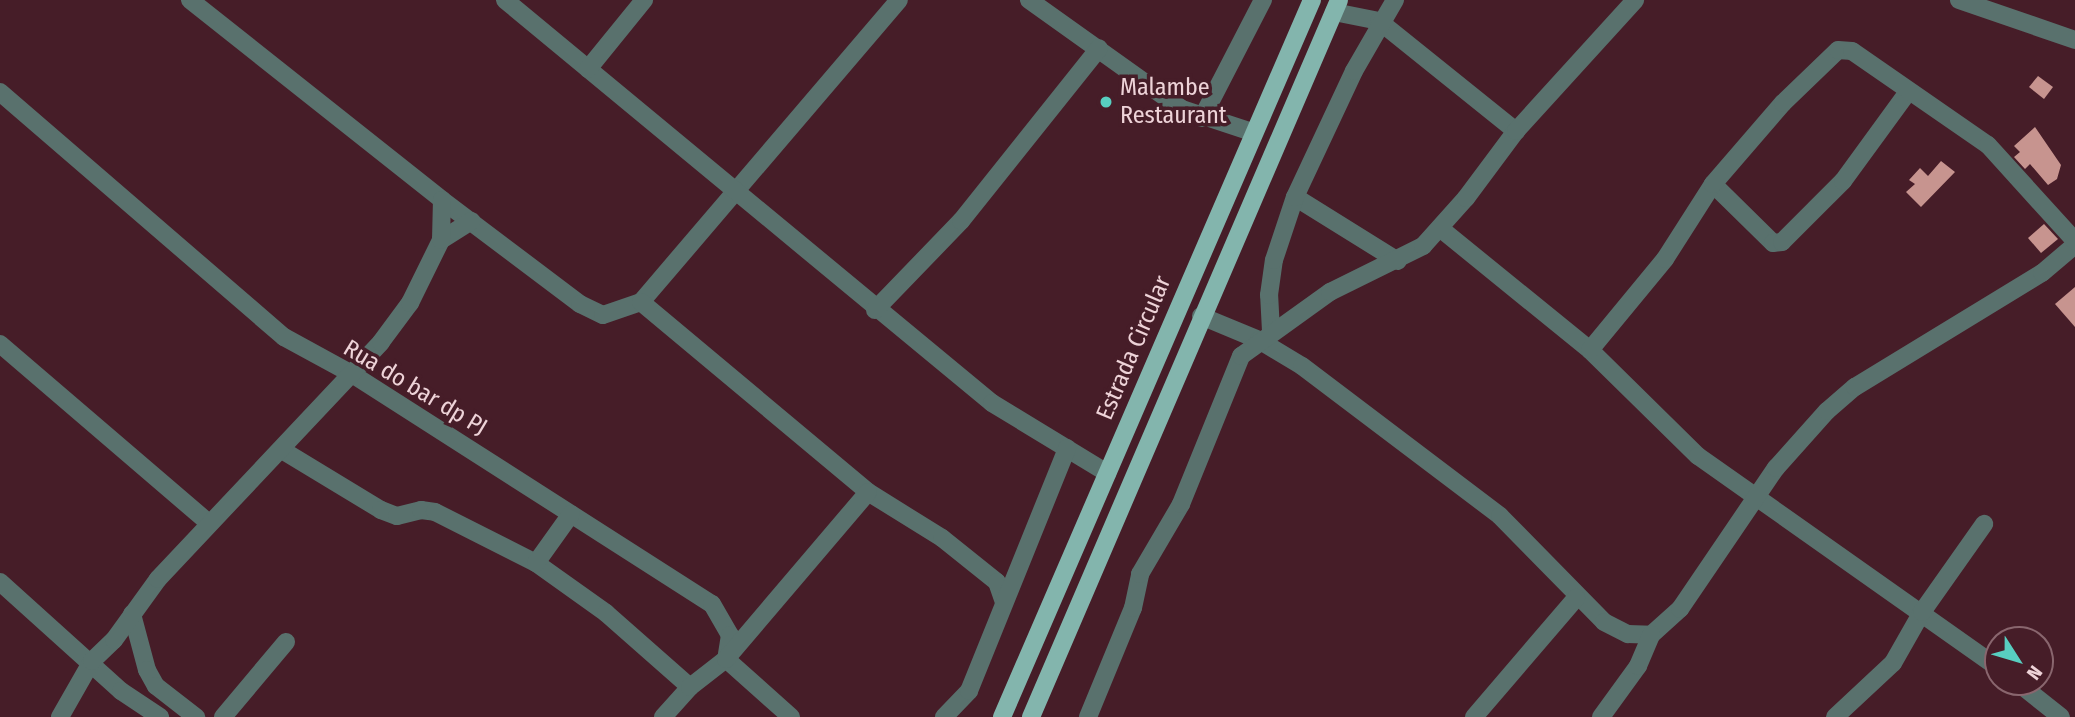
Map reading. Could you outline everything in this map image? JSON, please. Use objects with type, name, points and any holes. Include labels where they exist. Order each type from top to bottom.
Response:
[{"type":"main road","name":"Estrada Circular","points":[[1002,717],[1252,132],[1312,0]]},
{"type":"main road","name":"Estrada Circular","points":[[1031,717],[1201,316],[1337,6]]},
{"type":"street","points":[[190,0],[442,200],[580,304],[603,315],[641,302],[899,0]]},
{"type":"street","points":[[505,0],[733,193],[992,404],[1107,473]]},
{"type":"street","points":[[588,69],[644,0]]},
{"type":"street","points":[[1029,0],[1182,109],[1202,118],[1252,132]]},
{"type":"street","points":[[1202,118],[1263,0]]},
{"type":"street","points":[[1265,335],[1274,260],[1311,155],[1379,21],[1395,0]]},
{"type":"street","points":[[1088,717],[1133,608],[1140,574],[1181,504],[1232,368],[1265,335],[1330,292],[1398,261],[1441,229],[1516,131],[1634,0]]},
{"type":"street","points":[[1959,0],[2075,40]]},
{"type":"street","points":[[1337,6],[1379,21],[1516,131]]},
{"type":"street","points":[[875,310],[961,221],[1098,48]]},
{"type":"street","points":[[1590,350],[1665,259],[1713,184],[1783,103],[1838,50],[1852,51],[1988,145],[2075,243],[2042,274],[1855,387],[1797,440],[1680,609],[1651,635],[1638,666],[1601,717]]},
{"type":"street","name":"Rua do bar dp PJ","points":[[0,92],[284,337],[352,374],[712,604],[730,635],[726,659]]},
{"type":"street","points":[[1713,184],[1773,243],[1782,242],[1843,181],[1908,92]]},
{"type":"street","points":[[1295,197],[1398,261]]},
{"type":"street","points":[[60,717],[92,661],[209,523],[282,450],[352,374],[410,303],[441,240],[442,200]]},
{"type":"street","points":[[441,240],[472,221]]},
{"type":"street","points":[[1441,229],[1590,350],[1664,426],[1984,658]]},
{"type":"street","points":[[641,302],[699,356],[869,492],[942,538],[997,582],[1004,602]]},
{"type":"street","points":[[1201,316],[1265,335],[1451,475],[1539,551],[1576,597],[1604,622],[1628,634],[1651,635]]},
{"type":"street","points":[[0,344],[209,523]]},
{"type":"street","points":[[944,717],[969,691],[1067,448]]},
{"type":"street","points":[[282,450],[381,510],[397,516],[421,510],[435,512],[536,563],[606,613],[690,687]]},
{"type":"street","points":[[663,717],[690,687],[726,659],[869,492]]},
{"type":"street","points":[[536,563],[571,514]]},
{"type":"street","points":[[1835,717],[1893,663],[1922,612],[1984,524]]},
{"type":"street","points":[[997,582],[1016,576]]},
{"type":"street","points":[[0,582],[92,661],[121,691],[160,717]]},
{"type":"street","points":[[1474,717],[1576,597]]},
{"type":"street","points":[[132,614],[147,670],[156,686],[196,717]]},
{"type":"street","points":[[223,717],[286,642]]},
{"type":"street","points":[[726,659],[792,717]]},
{"type":"street","points":[[2035,696],[2061,717]]},
{"type":"building","points":[[2038,76],[2053,87],[2044,99],[2029,87]]},
{"type":"building","points":[[2035,127],[2061,165],[2057,179],[2048,185],[2030,164],[2025,169],[2014,157],[2020,152],[2014,146]]},
{"type":"building","points":[[1941,161],[1955,172],[1921,207],[1906,192],[1915,184],[1909,180],[1920,168],[1928,176]]},
{"type":"building","points":[[2044,224],[2058,239],[2041,253],[2028,238]]},
{"type":"building","points":[[2075,287],[2075,327],[2055,304]]},
{"type":"place","name":"Malambe Restaurant","points":[[1106,102]]}]
